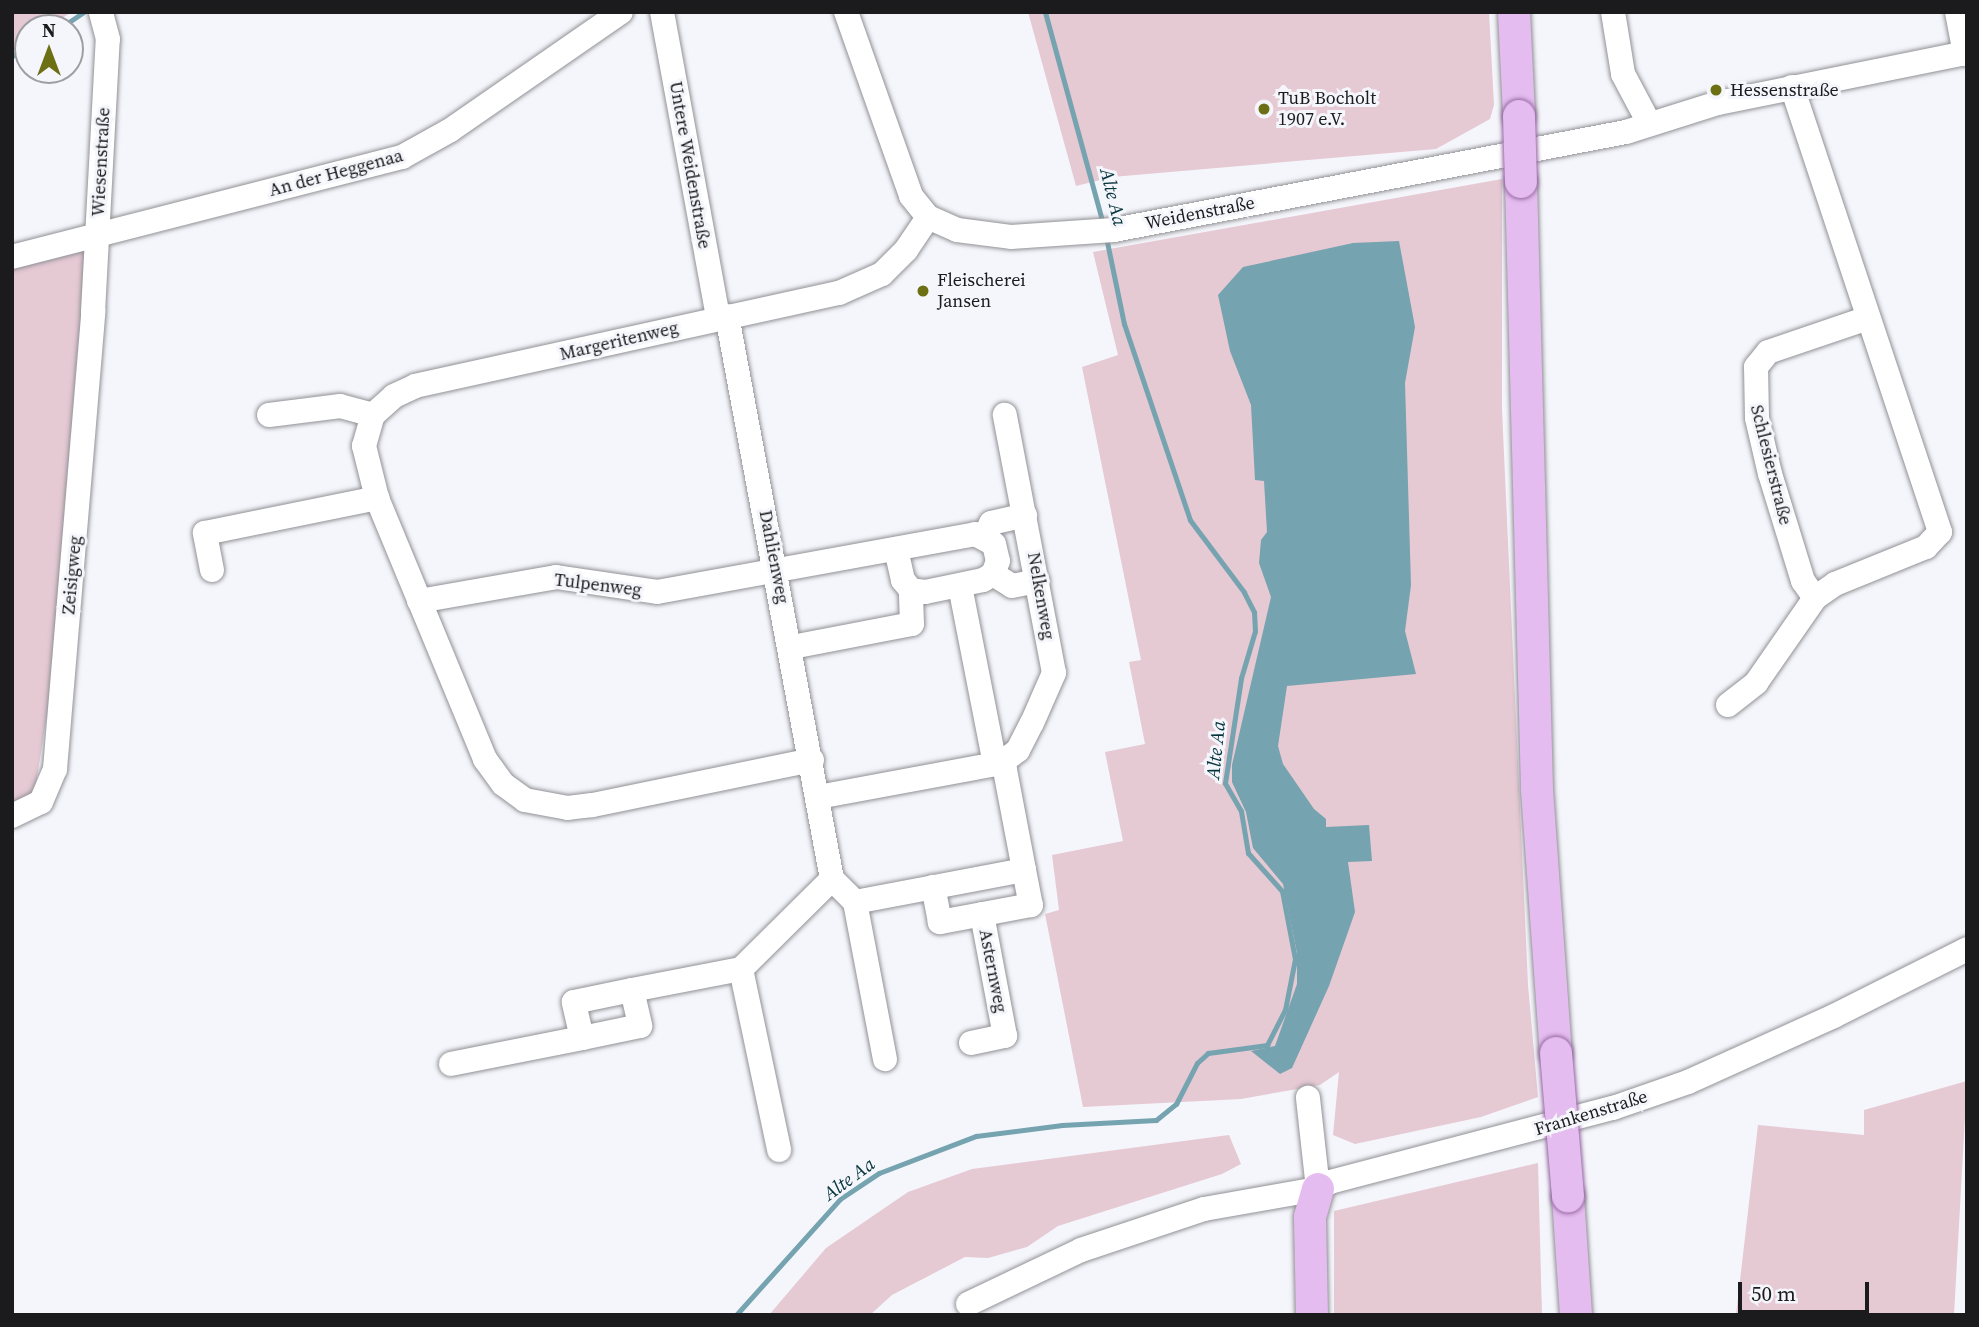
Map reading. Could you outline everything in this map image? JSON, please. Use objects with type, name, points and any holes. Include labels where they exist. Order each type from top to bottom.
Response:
[{"type":"main road","points":[[1514,12],[1537,790],[1576,1315]]},
{"type":"main road","points":[[1312,1315],[1310,1217],[1318,1189]]},
{"type":"street","name":"Wiesenstraße","points":[[93,312],[108,39],[101,12]]},
{"type":"street","name":"An der Heggenaa","points":[[12,257],[402,157],[449,131],[621,12]]},
{"type":"street","name":"Untere Weidenstraße","points":[[662,12],[723,317]]},
{"type":"street","points":[[846,12],[895,161],[911,196],[928,217]]},
{"type":"street","points":[[1613,12],[1623,74],[1649,123]]},
{"type":"street","points":[[1957,12],[1966,54]]},
{"type":"street","name":"Weidenstraße","points":[[928,217],[957,230],[1011,237],[1102,231],[1626,132],[1649,123],[1791,87],[1966,54]]},
{"type":"street","points":[[1728,705],[1756,682],[1815,598],[1835,584],[1926,547],[1940,533],[1791,87]]},
{"type":"street","name":"Margeritenweg","points":[[373,415],[394,396],[415,386],[839,293],[882,274],[906,250],[928,217]]},
{"type":"street","name":"Zeisigweg","points":[[12,816],[41,802],[55,769],[93,312]]},
{"type":"street","name":"Dahlienweg","points":[[723,317],[777,570],[832,879]]},
{"type":"street","name":"Schlesierstraße","points":[[1815,598],[1804,581],[1770,474],[1756,418],[1756,367],[1768,352],[1868,318]]},
{"type":"street","points":[[269,415],[340,406],[373,415],[365,446],[377,498],[485,759],[503,784],[525,800],[568,808],[592,805],[812,760]]},
{"type":"street","name":"Nelkenweg","points":[[1001,763],[1018,750],[1054,673],[1005,415]]},
{"type":"street","points":[[212,570],[205,533],[377,498]]},
{"type":"street","points":[[777,570],[985,536],[990,523],[1025,515]]},
{"type":"street","name":"Nelkenweg","points":[[985,536],[994,544],[998,561],[993,574]]},
{"type":"street","points":[[792,648],[912,624],[911,590],[903,580],[896,549]]},
{"type":"street","name":"Tulpenweg","points":[[419,601],[556,577],[657,592],[777,570]]},
{"type":"street","points":[[911,590],[960,586],[993,574],[1012,586],[1038,581]]},
{"type":"street","points":[[855,902],[1024,870],[1001,763],[993,754],[960,586]]},
{"type":"street","points":[[818,797],[1001,763]]},
{"type":"street","name":"Asternweg","points":[[933,887],[940,922],[1031,905],[1024,870]]},
{"type":"street","points":[[582,1038],[574,1002],[741,969],[832,879],[855,902],[884,1059]]},
{"type":"street","name":"Asternweg","points":[[971,1043],[1005,1036],[982,914]]},
{"type":"street","name":"Frankenstraße","points":[[968,1304],[1081,1250],[1204,1209],[1318,1189],[1330,1182],[1613,1108],[1688,1082],[1835,1016],[1967,949]]},
{"type":"street","points":[[741,969],[779,1150]]},
{"type":"street","points":[[451,1064],[640,1026],[632,990]]},
{"type":"street","points":[[1308,1098],[1318,1189]]},
{"type":"shaded area","points":[[12,12],[72,12],[14,14],[12,48]]},
{"type":"shaded area","name":"TuB Bocholt 1907 e.V.","points":[[1028,12],[1489,12],[1494,105],[1490,119],[1436,149],[1112,177],[1076,186]]},
{"type":"shaded area","points":[[1502,179],[1502,409],[1528,985],[1538,1097],[1481,1117],[1355,1144],[1333,1135],[1339,1072],[1320,1085],[1241,1099],[1083,1107],[1045,914],[1059,910],[1052,855],[1123,841],[1105,752],[1145,744],[1129,662],[1141,660],[1082,367],[1118,355],[1093,252]]},
{"type":"shaded area","points":[[90,244],[53,678],[34,796],[12,804],[12,264]]},
{"type":"shaded area","points":[[1967,1081],[1954,1315],[1736,1315],[1758,1125],[1864,1135],[1864,1110]]},
{"type":"shaded area","points":[[1229,1135],[1241,1164],[1222,1174],[1058,1226],[1027,1247],[988,1258],[965,1257],[892,1295],[870,1315],[769,1315],[826,1248],[908,1192],[972,1169]]},
{"type":"shaded area","points":[[1538,1163],[1542,1315],[1334,1315],[1334,1211]]},
{"type":"water","points":[[1399,241],[1415,327],[1405,383],[1411,585],[1405,631],[1416,674],[1287,686],[1278,746],[1283,764],[1314,809],[1326,819],[1326,827],[1369,825],[1372,861],[1348,862],[1355,912],[1329,986],[1292,1068],[1280,1074],[1251,1051],[1275,1046],[1297,984],[1297,953],[1283,884],[1253,848],[1246,812],[1232,782],[1232,765],[1271,597],[1259,563],[1261,540],[1267,532],[1264,481],[1255,480],[1251,405],[1230,351],[1218,295],[1243,267],[1353,243]]},
{"type":"waterway","name":"Alte Aa","points":[[1045,12],[1103,224]]},
{"type":"waterway","name":"Alte Aa","points":[[736,1315],[840,1199],[879,1173],[976,1136],[1062,1125],[1156,1120],[1176,1104],[1197,1063],[1208,1053],[1267,1045],[1285,1010],[1295,959],[1282,891],[1248,853],[1241,811],[1225,783],[1241,678],[1255,631],[1254,612],[1244,592],[1190,520],[1124,324],[1106,237]]},
{"type":"place","name":"Hessenstraße","points":[[1716,90]]},
{"type":"place","name":"TuB Bocholt 1907 e.V.","points":[[1264,109]]},
{"type":"place","name":"Fleischerei Jansen","points":[[923,291]]}]
